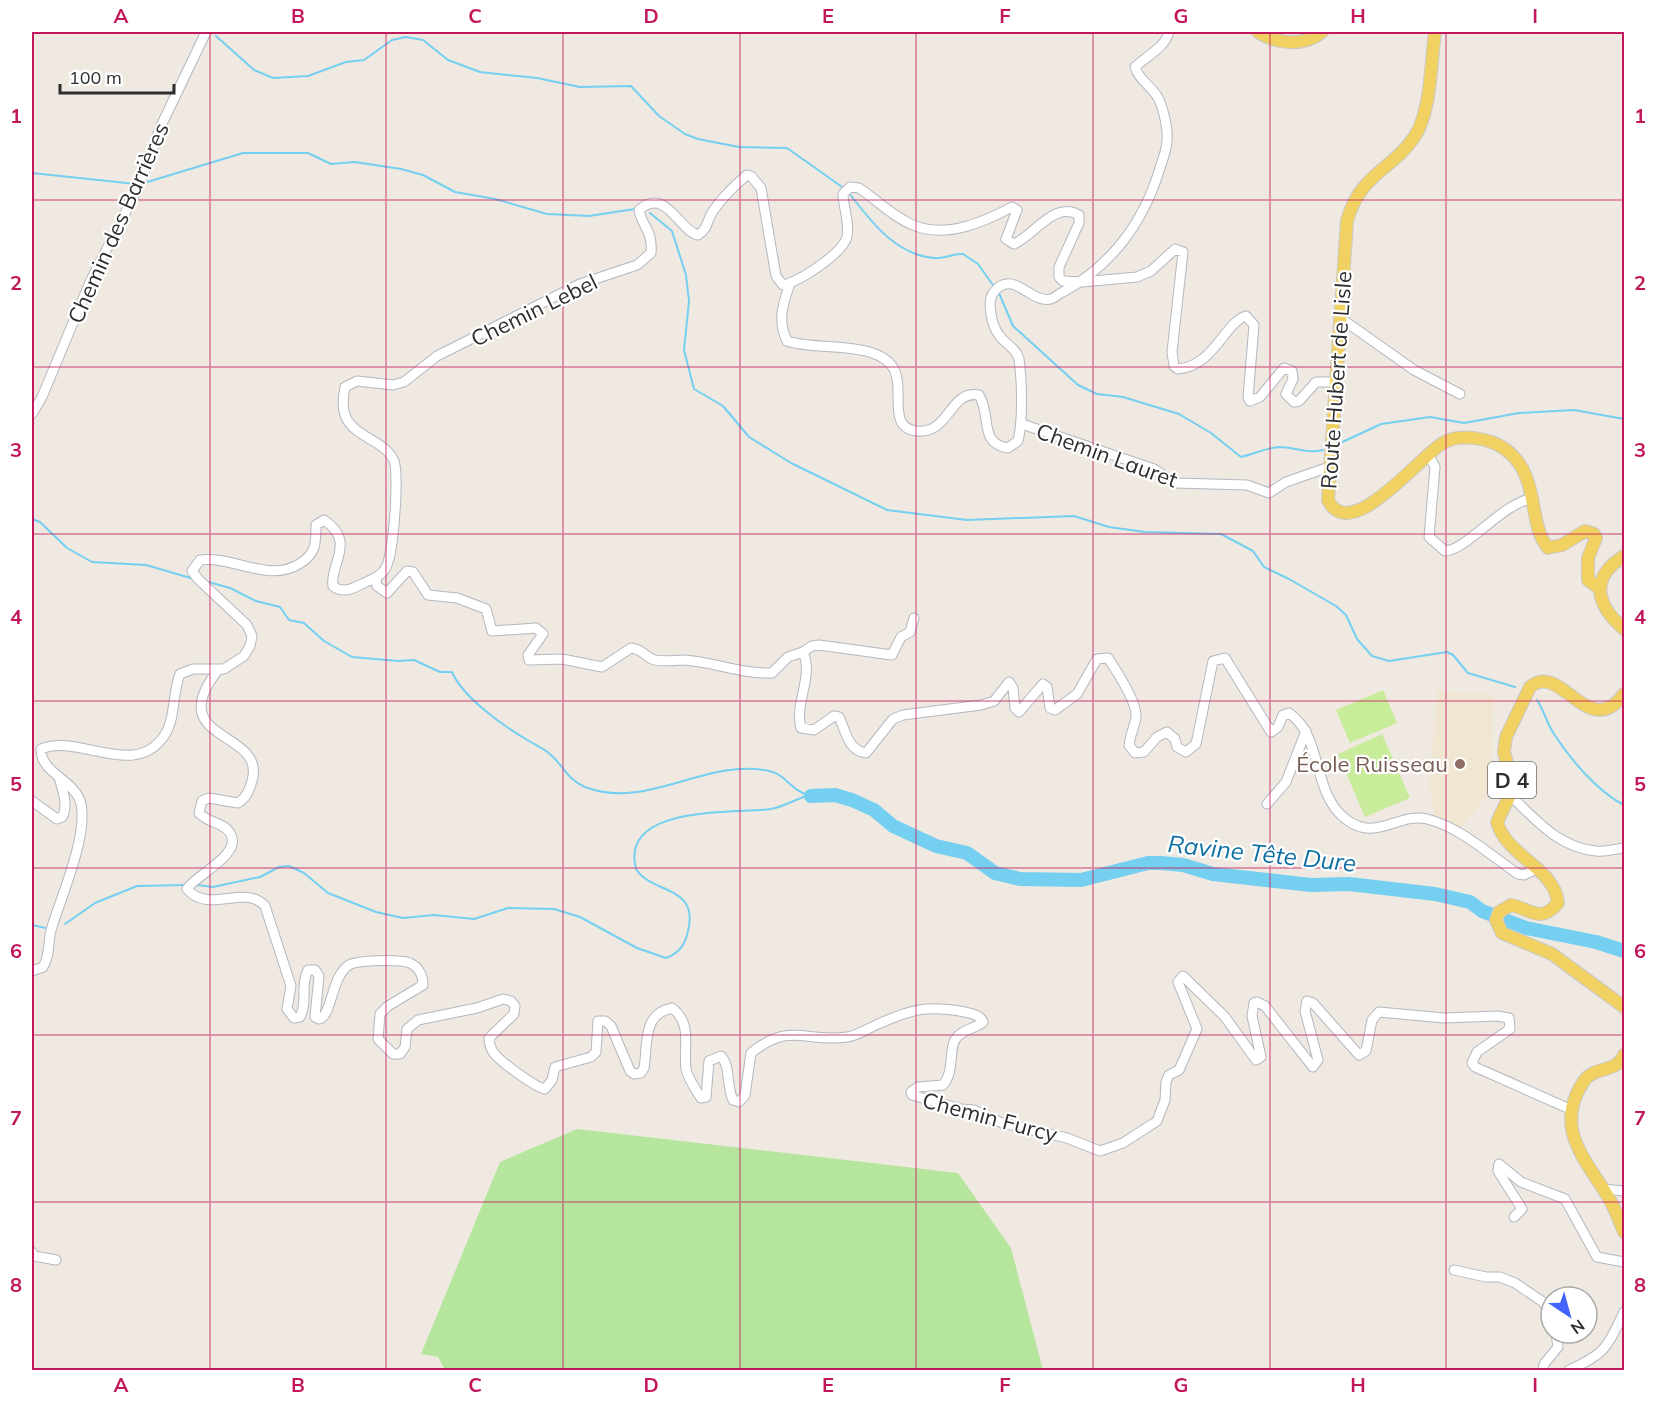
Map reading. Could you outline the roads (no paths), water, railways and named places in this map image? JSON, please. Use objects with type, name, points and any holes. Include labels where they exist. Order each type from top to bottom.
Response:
[{"type":"main road","points":[[1258,32],[1283,42],[1294,42],[1309,40],[1322,32]]},
{"type":"main road","name":"Route Hubert de Lisle","points":[[1435,32],[1419,129],[1407,146],[1363,186],[1349,211],[1327,491],[1333,510],[1341,514],[1354,513],[1408,475],[1444,442],[1458,438],[1497,444],[1519,462],[1533,498],[1542,536],[1548,548],[1562,544],[1585,531],[1594,534],[1596,538],[1587,567],[1588,580],[1600,590]]},
{"type":"main road","points":[[1624,556],[1612,564],[1602,577],[1600,590],[1604,607],[1624,629]]},
{"type":"main road","name":"D 4","points":[[1624,694],[1617,704],[1607,710],[1593,709],[1554,683],[1536,682],[1520,706],[1506,737],[1504,752],[1512,782],[1510,795],[1499,812],[1497,822],[1499,832],[1557,892],[1558,903],[1551,911],[1541,915],[1518,906],[1504,907],[1496,920],[1497,927],[1502,933],[1552,954],[1624,1007]]},
{"type":"main road","points":[[1624,1055],[1622,1062],[1614,1067],[1586,1078],[1575,1096],[1572,1110],[1578,1153],[1603,1189],[1624,1232]]},
{"type":"street","name":"Chemin des Barrières","points":[[32,414],[42,397],[90,282],[140,184],[160,128],[206,32]]},
{"type":"street","points":[[1082,282],[1123,242],[1141,219],[1151,196],[1167,140],[1166,128],[1156,95],[1138,76],[1135,68],[1168,38],[1169,32]]},
{"type":"street","name":"Chemin Lebel","points":[[376,578],[388,562],[394,538],[397,474],[393,459],[348,420],[342,402],[345,387],[351,382],[393,385],[404,382],[437,356],[580,284],[637,266],[651,254],[652,242],[639,210],[646,204],[651,202],[672,210],[688,230],[698,235],[704,232],[712,213],[747,175],[754,178],[761,188],[777,281],[783,285],[790,283]]},
{"type":"street","points":[[790,283],[832,256],[846,240],[847,225],[843,194],[850,187],[859,188],[914,226],[931,229],[976,225],[1012,207],[1017,210],[1017,216],[1006,239],[1014,244],[1053,215],[1066,212],[1076,213],[1079,215],[1078,227],[1058,273],[1063,281],[1082,282],[1137,277],[1151,271],[1170,252],[1180,249],[1184,256],[1172,352],[1174,366],[1178,369],[1191,365],[1208,355],[1237,320],[1246,316],[1254,325],[1248,398],[1250,401],[1260,397],[1284,368],[1292,371],[1293,379],[1286,394],[1294,402],[1320,380],[1335,382]]},
{"type":"street","name":"Chemin Lauret","points":[[790,283],[781,312],[783,332],[787,341],[796,344],[839,347],[883,357],[892,366],[900,387],[897,413],[903,424],[916,432],[933,430],[945,421],[955,404],[970,394],[979,395],[983,402],[989,439],[998,447],[1008,448],[1018,441],[1022,424],[1018,359],[997,334],[990,299],[994,291],[1006,284],[1017,285],[1040,299],[1052,299],[1082,282]]},
{"type":"street","points":[[1339,318],[1414,370],[1460,394]]},
{"type":"street","name":"Chemin Lauret","points":[[1022,424],[1154,469],[1175,483],[1247,485],[1269,493],[1286,482],[1329,467]]},
{"type":"street","points":[[1429,455],[1435,467],[1429,537],[1445,551],[1457,546],[1516,502],[1533,498]]},
{"type":"street","points":[[32,971],[43,967],[48,960],[50,935],[75,856],[83,810],[78,796],[44,764],[41,749],[58,745],[123,756],[137,754],[164,737],[170,722],[174,689],[180,674],[193,669],[218,670],[234,664],[244,656],[250,646],[252,636],[247,625],[192,571],[200,560],[212,558],[268,571],[286,572],[310,558],[316,548],[316,525],[324,520],[339,540],[342,552],[331,579],[333,586],[338,590],[346,590],[376,578],[377,586],[387,592],[407,571],[413,573],[428,595],[457,598],[486,609],[489,627],[492,631],[536,628],[543,634],[542,640],[528,655],[529,660],[534,662],[562,659],[602,667],[631,648],[643,651],[651,659],[658,661],[684,660],[741,672],[772,672],[788,657],[803,652],[812,645],[892,655],[901,638],[910,632],[914,618]]},
{"type":"street","points":[[803,652],[807,670],[798,716],[801,728],[814,730],[834,716],[839,717],[849,744],[861,753],[866,753],[893,719],[903,715],[987,703],[1000,696],[1009,682],[1013,688],[1015,708],[1019,712],[1043,684],[1047,687],[1050,708],[1055,710],[1077,694],[1097,659],[1102,657],[1108,658],[1122,678],[1135,709],[1136,716],[1129,745],[1135,753],[1144,752],[1157,737],[1167,732],[1181,751],[1192,750],[1196,744],[1213,661],[1225,658],[1271,732],[1278,727],[1283,715],[1289,713],[1299,720],[1306,731],[1322,784],[1336,812],[1349,822],[1374,829],[1416,818],[1427,819],[1460,834],[1518,874],[1524,875],[1536,869]]},
{"type":"street","name":"Chemin Furcy","points":[[218,670],[203,694],[200,704],[201,712],[213,731],[244,749],[255,762],[255,771],[249,794],[238,803],[209,798],[202,801],[199,813],[205,820],[226,828],[232,835],[232,842],[222,860],[210,871],[193,880],[187,889],[191,894],[212,901],[248,896],[260,900],[265,906],[291,986],[287,1009],[294,1018],[300,1017],[304,1009],[305,975],[308,970],[315,970],[319,976],[315,1017],[320,1019],[326,1014],[336,978],[351,964],[369,961],[410,963],[423,976],[423,985],[388,1006],[380,1014],[378,1040],[393,1054],[400,1054],[405,1047],[407,1029],[418,1020],[477,1008],[503,999],[511,1001],[515,1006],[514,1014],[489,1038],[489,1045],[494,1054],[536,1087],[545,1089],[552,1080],[555,1067],[575,1059],[591,1057],[596,1052],[598,1021],[605,1021],[611,1026],[630,1071],[634,1074],[640,1073],[646,1053],[648,1027],[655,1015],[672,1008],[681,1014],[687,1036],[686,1068],[701,1098],[706,1097],[708,1093],[706,1078],[709,1061],[721,1056],[726,1061],[728,1090],[733,1100],[740,1102],[745,1095],[751,1053],[774,1037],[787,1034],[849,1037],[894,1017],[937,1007],[977,1016],[983,1022],[958,1035],[953,1042],[952,1069],[943,1085],[918,1087],[911,1092],[912,1095],[961,1109],[974,1110],[1002,1123],[1067,1138],[1100,1151],[1123,1143],[1157,1121],[1161,1114],[1169,1075],[1179,1070],[1197,1029],[1178,982],[1183,976],[1225,1017],[1256,1060],[1262,1057],[1252,1016],[1254,1003],[1257,1002],[1265,1006],[1313,1067],[1318,1060],[1305,1011],[1307,1001],[1313,1003],[1359,1055],[1366,1051],[1372,1020],[1379,1012],[1444,1018],[1497,1016],[1509,1018],[1510,1029],[1477,1052],[1472,1063],[1475,1067],[1572,1110]]},
{"type":"street","points":[[1267,804],[1286,782],[1306,731]]},
{"type":"street","points":[[32,801],[57,819],[62,818],[65,813],[64,800],[58,775]]},
{"type":"street","points":[[1510,795],[1547,831],[1568,843],[1593,851],[1624,848]]},
{"type":"street","points":[[1514,1217],[1522,1209],[1521,1203],[1498,1171],[1499,1164],[1521,1182],[1565,1199],[1597,1257],[1624,1262]]},
{"type":"street","points":[[1603,1189],[1624,1191]]},
{"type":"street","points":[[32,1252],[34,1256],[56,1260]]},
{"type":"street","points":[[1454,1270],[1506,1279],[1539,1300]]},
{"type":"street","points":[[1569,1371],[1592,1361],[1603,1352],[1624,1312]]},
{"type":"street","points":[[1543,1371],[1544,1364],[1558,1345]]},
{"type":"waterway","points":[[216,36],[254,70],[273,78],[308,76],[346,62],[364,60],[392,40],[406,37],[423,40],[448,60],[480,72],[537,78],[580,87],[631,86],[659,116],[685,134],[698,139],[739,147],[787,148],[845,189]]},
{"type":"waterway","points":[[144,183],[243,153],[308,153],[331,164],[355,162],[401,169],[423,175],[455,192],[495,199],[547,214],[589,216],[635,209]]},
{"type":"waterway","points":[[32,173],[136,184]]},
{"type":"waterway","points":[[849,193],[876,226],[897,244],[921,256],[942,258],[963,254],[978,264],[995,288]]},
{"type":"waterway","points":[[650,213],[672,231],[686,275],[689,301],[684,350],[694,389],[723,406],[749,437],[791,463],[887,510],[967,520],[1074,516],[1109,527],[1145,532],[1221,534],[1253,551],[1264,567],[1336,606],[1346,615],[1357,639],[1372,656],[1389,661],[1447,652],[1453,655],[1468,673],[1515,687]]},
{"type":"waterway","points":[[999,293],[1013,326],[1078,385],[1097,394],[1123,397],[1179,414],[1211,433],[1241,457],[1279,447],[1323,450]]},
{"type":"waterway","points":[[1336,445],[1381,424],[1430,417],[1464,423],[1519,413],[1574,410],[1624,419]]},
{"type":"waterway","name":"Ravine Tête Dure","points":[[32,519],[40,522],[67,548],[92,562],[146,565],[194,579]]},
{"type":"waterway","name":"Ravine Tête Dure","points":[[205,581],[230,588],[256,601],[280,607],[289,620],[304,623],[324,641],[352,657],[414,660],[440,672],[452,672],[457,682],[475,702],[508,728],[547,751],[570,777],[585,787],[608,793],[631,793],[723,771],[746,769],[769,771],[780,775],[798,790],[811,796]]},
{"type":"waterway","points":[[1537,700],[1552,730],[1576,764],[1604,792],[1624,805]]},
{"type":"waterway","name":"Ravine Tête Dure","points":[[811,796],[835,795],[852,800],[874,810],[893,826],[936,846],[967,853],[995,873],[1020,879],[1081,880],[1148,863],[1161,863],[1183,865],[1213,874],[1311,885],[1349,884],[1435,894],[1470,902],[1482,911],[1526,928],[1596,942],[1624,951]]},
{"type":"waterway","points":[[197,885],[213,887],[260,877],[279,867],[289,866],[304,873],[328,893],[376,912],[403,918],[434,915],[474,919],[508,908],[554,909],[580,917],[637,948],[666,958],[677,952],[684,943],[690,919],[688,907],[682,899],[643,877],[636,869],[635,848],[645,833],[662,823],[684,816],[771,809],[806,796]]},
{"type":"waterway","points":[[65,924],[95,903],[137,886],[186,885]]},
{"type":"waterway","points":[[32,925],[46,928]]},
{"type":"place","name":"École Ruisseau","points":[[1460,764]]}]
